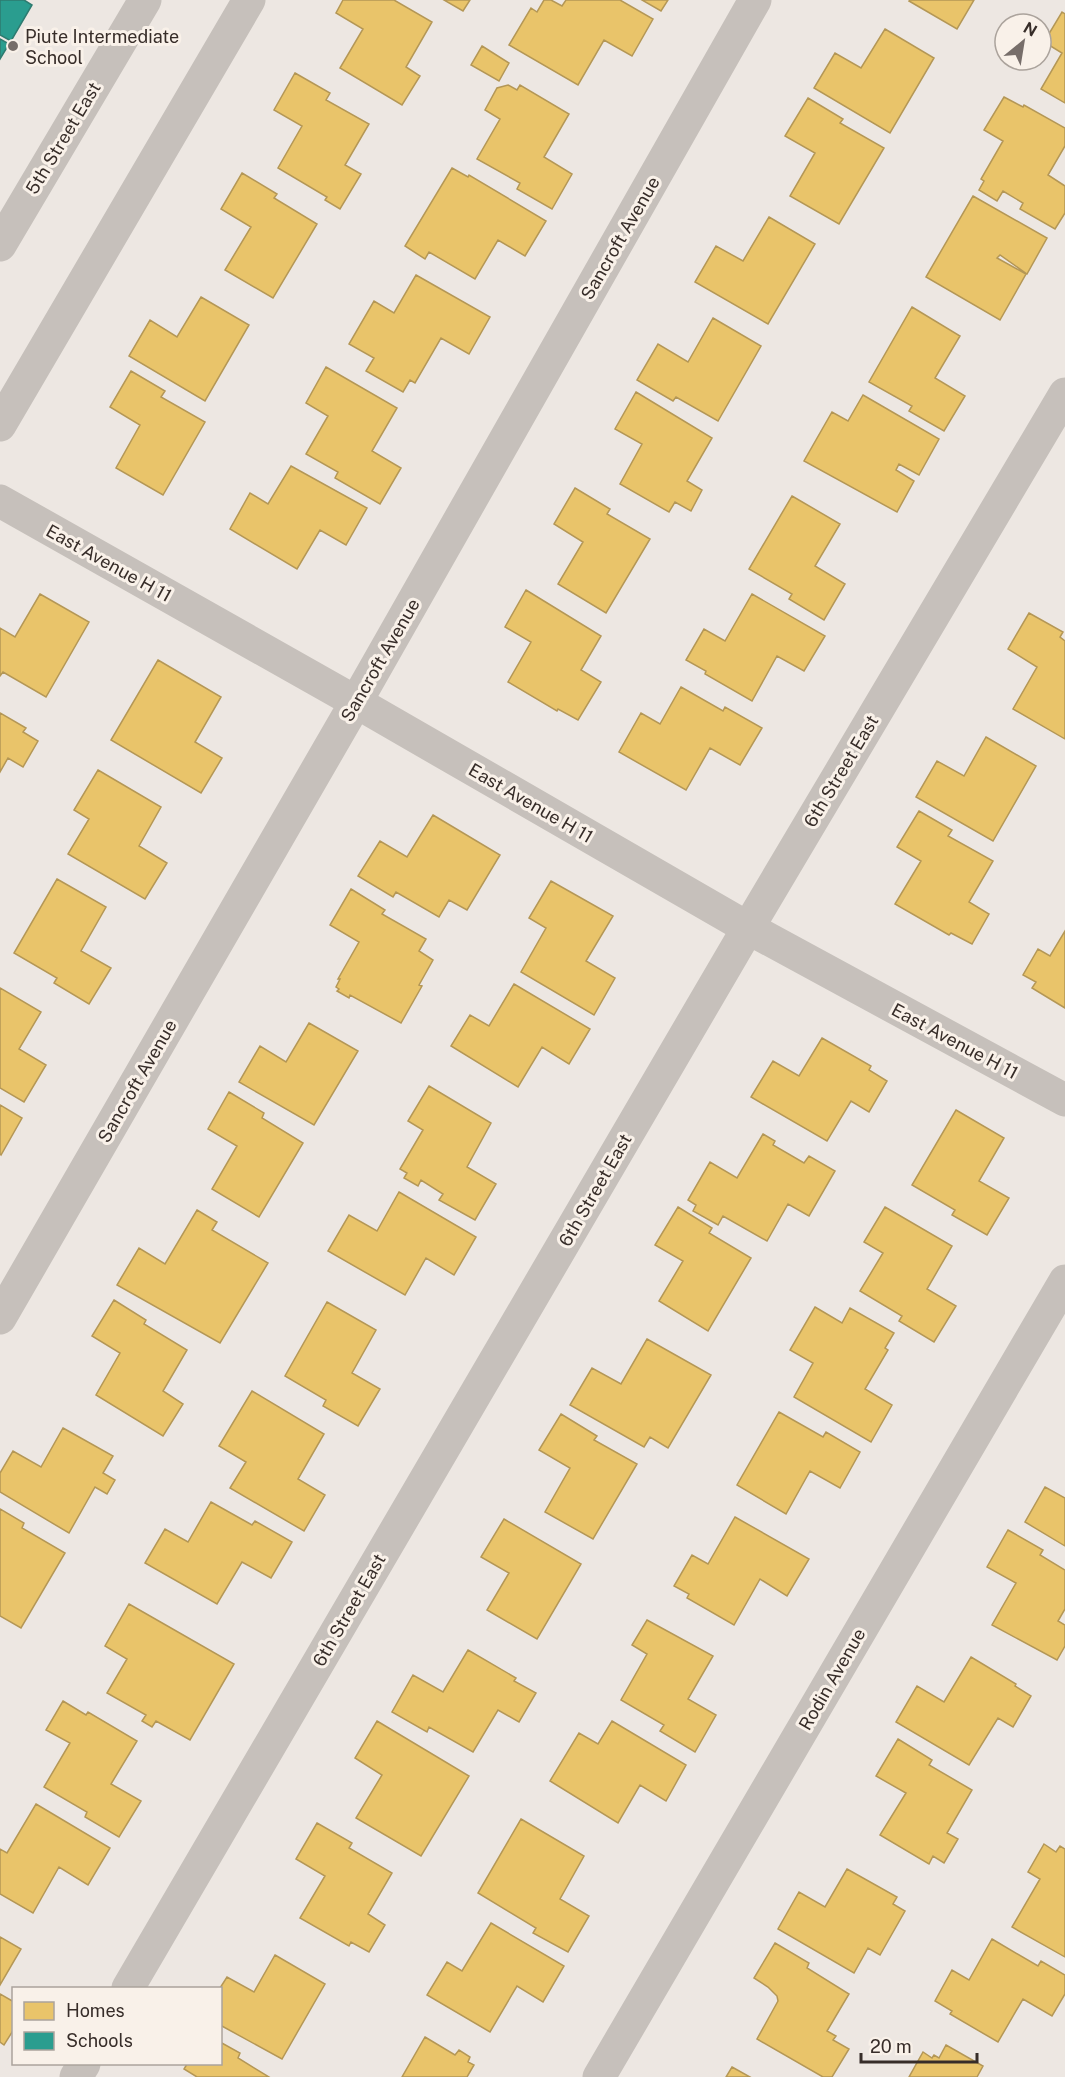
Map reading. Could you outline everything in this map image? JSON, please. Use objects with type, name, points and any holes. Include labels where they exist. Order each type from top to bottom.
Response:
[{"type":"street","name":"5th Street East","points":[[0,245],[145,0]]},
{"type":"street","points":[[0,425],[249,0]]},
{"type":"street","name":"Sancroft Avenue","points":[[0,1318],[356,702],[755,0]]},
{"type":"street","name":"6th Street East","points":[[129,1987],[748,928],[1065,394]]},
{"type":"street","name":"East Avenue H 11","points":[[0,501],[356,702],[748,928],[1065,1100]]},
{"type":"street","name":"Rodin Avenue","points":[[599,2077],[1065,1281]]},
{"type":"building: Homes","points":[[343,0],[394,0],[432,22],[406,67],[420,76],[402,105],[340,68],[363,29],[336,13]]},
{"type":"building: Homes","points":[[444,0],[470,0],[463,11]]},
{"type":"building: Homes","points":[[544,0],[551,0],[562,6],[566,0],[620,0],[653,19],[632,56],[604,40],[578,85],[509,45],[531,8],[537,12]]},
{"type":"building: Homes","points":[[642,0],[668,0],[661,11]]},
{"type":"building: Homes","points":[[910,0],[974,0],[957,29]]},
{"type":"building: Homes","points":[[1062,12],[1065,14],[1065,103],[1041,89],[1062,53],[1053,48],[1053,27]]},
{"type":"building: Homes","points":[[885,29],[934,58],[890,133],[814,88],[835,53],[861,68]]},
{"type":"building: Homes","points":[[482,46],[509,63],[499,81],[471,65]]},
{"type":"building: Homes","points":[[295,73],[330,93],[326,100],[369,124],[345,165],[361,174],[340,209],[325,200],[327,197],[278,168],[302,126],[274,110]]},
{"type":"building: Homes","points":[[508,85],[517,90],[520,85],[569,114],[544,157],[572,174],[552,209],[517,189],[520,183],[477,159],[500,119],[485,110],[497,88]]},
{"type":"building: Homes","points":[[1004,97],[1023,107],[1024,105],[1065,128],[1065,146],[1048,175],[1065,186],[1065,213],[1055,229],[1020,209],[1023,203],[1003,191],[997,201],[979,190],[984,181],[981,179],[1003,141],[984,130]]},
{"type":"building: Homes","points":[[808,98],[843,119],[840,123],[884,148],[839,224],[790,196],[815,153],[785,136]]},
{"type":"building: Homes","points":[[452,168],[468,177],[469,175],[546,221],[525,256],[498,240],[475,279],[429,252],[425,259],[405,246]]},
{"type":"building: Homes","points":[[242,173],[277,194],[274,198],[317,224],[273,298],[225,270],[251,227],[221,209]]},
{"type":"building: Homes","points":[[973,196],[1047,238],[1027,274],[1000,255],[997,258],[1026,274],[1000,320],[926,277]]},
{"type":"building: Homes","points":[[769,217],[815,244],[768,324],[695,282],[716,246],[743,261]]},
{"type":"building: Homes","points":[[416,275],[490,317],[469,354],[441,338],[415,383],[410,380],[403,392],[366,371],[374,358],[349,344],[374,301],[394,313]]},
{"type":"building: Homes","points":[[201,297],[249,325],[205,401],[129,356],[150,320],[177,337]]},
{"type":"building: Homes","points":[[912,307],[960,336],[935,378],[965,396],[944,431],[909,411],[912,406],[869,382]]},
{"type":"building: Homes","points":[[713,318],[761,346],[718,421],[676,397],[673,401],[637,380],[658,344],[688,362]]},
{"type":"building: Homes","points":[[326,367],[397,408],[372,451],[401,468],[380,504],[335,478],[338,472],[306,454],[328,416],[306,403]]},
{"type":"building: Homes","points":[[131,371],[165,391],[161,397],[205,422],[163,495],[116,468],[140,425],[110,407]]},
{"type":"building: Homes","points":[[636,392],[712,438],[687,481],[702,490],[691,511],[675,502],[669,512],[620,484],[642,444],[615,429]]},
{"type":"building: Homes","points":[[863,395],[939,439],[919,475],[899,464],[896,470],[914,481],[897,512],[804,461],[832,412],[848,421]]},
{"type":"building: Homes","points":[[291,466],[367,508],[346,545],[320,530],[297,569],[230,529],[250,493],[268,504]]},
{"type":"building: Homes","points":[[575,488],[610,509],[607,514],[650,539],[606,613],[558,584],[583,542],[554,524]]},
{"type":"building: Homes","points":[[792,496],[840,524],[815,566],[845,584],[824,620],[789,599],[792,594],[749,569]]},
{"type":"building: Homes","points":[[526,590],[601,636],[581,670],[601,682],[578,720],[558,709],[557,711],[508,682],[531,642],[505,627]]},
{"type":"building: Homes","points":[[40,594],[89,622],[46,697],[3,672],[0,676],[0,628],[15,637]]},
{"type":"building: Homes","points":[[752,594],[825,636],[804,671],[777,656],[752,701],[705,674],[706,671],[686,660],[704,629],[725,641]]},
{"type":"building: Homes","points":[[1029,613],[1063,632],[1060,637],[1065,641],[1065,739],[1013,709],[1037,667],[1008,649]]},
{"type":"building: Homes","points":[[158,660],[221,697],[195,742],[222,758],[201,793],[111,740]]},
{"type":"building: Homes","points":[[681,687],[723,711],[725,707],[762,728],[740,765],[710,748],[686,790],[619,752],[641,713],[660,724]]},
{"type":"building: Homes","points":[[0,713],[26,728],[23,732],[38,741],[23,767],[8,758],[0,772]]},
{"type":"building: Homes","points":[[986,737],[1036,766],[993,841],[916,797],[937,761],[964,776]]},
{"type":"building: Homes","points":[[98,770],[161,807],[139,846],[167,863],[145,899],[68,854],[89,819],[74,810]]},
{"type":"building: Homes","points":[[919,811],[952,830],[948,836],[993,861],[969,902],[989,914],[972,944],[951,933],[949,935],[895,904],[921,861],[897,847]]},
{"type":"building: Homes","points":[[433,815],[500,855],[467,910],[449,900],[439,917],[396,892],[393,897],[358,876],[380,841],[407,857]]},
{"type":"building: Homes","points":[[57,879],[106,907],[81,951],[111,968],[89,1004],[54,983],[57,978],[14,953]]},
{"type":"building: Homes","points":[[551,881],[613,916],[586,961],[615,978],[594,1015],[521,972],[546,928],[529,918]]},
{"type":"building: Homes","points":[[351,889],[385,910],[382,914],[426,939],[419,951],[433,960],[419,985],[422,986],[401,1023],[350,995],[349,998],[337,991],[339,989],[336,987],[340,979],[338,979],[359,942],[330,925]]},
{"type":"building: Homes","points":[[1065,931],[1065,1008],[1032,988],[1036,982],[1023,975],[1038,949],[1050,956]]},
{"type":"building: Homes","points":[[514,984],[590,1029],[569,1064],[542,1047],[518,1087],[451,1046],[470,1015],[489,1026]]},
{"type":"building: Homes","points":[[0,988],[41,1012],[19,1049],[46,1065],[24,1102],[0,1088]]},
{"type":"building: Homes","points":[[309,1023],[358,1051],[314,1125],[239,1082],[260,1046],[286,1062]]},
{"type":"building: Homes","points":[[822,1038],[871,1066],[869,1070],[887,1081],[869,1112],[851,1101],[827,1141],[751,1097],[773,1061],[799,1076]]},
{"type":"building: Homes","points":[[429,1086],[491,1123],[467,1167],[496,1184],[475,1220],[439,1200],[443,1194],[421,1180],[418,1186],[404,1178],[407,1173],[400,1169],[423,1130],[408,1121]]},
{"type":"building: Homes","points":[[229,1092],[264,1113],[262,1118],[303,1143],[259,1217],[212,1189],[237,1146],[208,1129]]},
{"type":"building: Homes","points":[[0,1105],[22,1118],[1,1155],[0,1154]]},
{"type":"building: Homes","points":[[956,1110],[1004,1138],[979,1181],[1009,1198],[987,1235],[952,1215],[955,1210],[912,1185]]},
{"type":"building: Homes","points":[[763,1134],[775,1141],[773,1145],[804,1163],[809,1156],[835,1171],[809,1216],[788,1204],[767,1241],[723,1216],[718,1225],[693,1211],[696,1205],[688,1200],[710,1162],[737,1178]]},
{"type":"building: Homes","points":[[399,1192],[476,1237],[454,1275],[426,1258],[405,1295],[328,1251],[349,1215],[377,1231]]},
{"type":"building: Homes","points":[[678,1207],[712,1228],[709,1233],[751,1258],[708,1331],[659,1301],[683,1261],[655,1245]]},
{"type":"building: Homes","points":[[885,1207],[952,1246],[927,1289],[956,1306],[934,1342],[899,1321],[902,1316],[860,1291],[883,1253],[864,1242]]},
{"type":"building: Homes","points":[[197,1210],[217,1222],[212,1230],[268,1263],[220,1343],[117,1285],[139,1248],[165,1264]]},
{"type":"building: Homes","points":[[114,1300],[146,1320],[144,1324],[187,1350],[163,1391],[183,1404],[163,1436],[96,1395],[120,1353],[92,1336]]},
{"type":"building: Homes","points":[[327,1302],[376,1330],[352,1373],[380,1389],[358,1426],[323,1406],[326,1400],[285,1376]]},
{"type":"building: Homes","points":[[815,1307],[842,1323],[850,1308],[894,1333],[885,1348],[888,1350],[865,1389],[892,1405],[871,1442],[794,1397],[813,1363],[790,1350]]},
{"type":"building: Homes","points":[[647,1339],[711,1375],[668,1448],[650,1437],[644,1447],[570,1405],[592,1368],[621,1384]]},
{"type":"building: Homes","points":[[252,1391],[324,1434],[298,1479],[325,1495],[304,1531],[230,1488],[246,1462],[219,1446]]},
{"type":"building: Homes","points":[[779,1412],[823,1437],[826,1432],[860,1452],[840,1488],[810,1471],[786,1514],[737,1485]]},
{"type":"building: Homes","points":[[561,1414],[597,1436],[594,1440],[637,1464],[593,1539],[545,1512],[570,1468],[539,1450]]},
{"type":"building: Homes","points":[[63,1428],[113,1456],[103,1473],[115,1480],[107,1494],[95,1487],[69,1533],[0,1492],[0,1473],[13,1451],[41,1467]]},
{"type":"building: Homes","points":[[1045,1487],[1065,1498],[1065,1546],[1025,1522]]},
{"type":"building: Homes","points":[[211,1502],[252,1525],[255,1521],[292,1542],[271,1578],[242,1562],[217,1604],[145,1563],[165,1529],[188,1542]]},
{"type":"building: Homes","points":[[0,1509],[24,1523],[22,1528],[65,1553],[21,1628],[0,1616]]},
{"type":"building: Homes","points":[[735,1517],[809,1559],[787,1596],[760,1579],[734,1625],[687,1598],[689,1594],[674,1586],[692,1555],[708,1564]]},
{"type":"building: Homes","points":[[504,1519],[581,1564],[537,1639],[487,1610],[509,1573],[481,1557]]},
{"type":"building: Homes","points":[[1008,1530],[1043,1550],[1040,1555],[1065,1570],[1065,1609],[1058,1621],[1065,1625],[1065,1646],[1057,1660],[992,1625],[1016,1583],[987,1567]]},
{"type":"building: Homes","points":[[129,1604],[234,1664],[190,1740],[156,1721],[152,1727],[142,1721],[146,1715],[107,1693],[127,1659],[105,1646]]},
{"type":"building: Homes","points":[[647,1620],[713,1656],[688,1699],[716,1715],[695,1752],[660,1731],[664,1725],[621,1700],[647,1654],[632,1645]]},
{"type":"building: Homes","points":[[468,1650],[516,1678],[514,1681],[536,1693],[519,1722],[498,1710],[473,1752],[429,1727],[427,1732],[392,1712],[413,1675],[443,1692]]},
{"type":"building: Homes","points":[[971,1657],[1016,1684],[1015,1686],[1031,1696],[1013,1727],[998,1718],[969,1765],[896,1722],[917,1686],[944,1702]]},
{"type":"building: Homes","points":[[63,1701],[86,1715],[88,1712],[137,1741],[111,1784],[141,1801],[119,1837],[85,1817],[87,1812],[44,1787],[70,1743],[46,1730]]},
{"type":"building: Homes","points":[[377,1721],[469,1776],[421,1856],[356,1818],[382,1775],[355,1758]]},
{"type":"building: Homes","points":[[612,1721],[686,1765],[666,1801],[640,1785],[618,1823],[550,1781],[579,1733],[598,1744]]},
{"type":"building: Homes","points":[[898,1739],[932,1760],[929,1765],[972,1790],[947,1833],[958,1839],[944,1863],[933,1856],[929,1864],[880,1835],[906,1793],[876,1776]]},
{"type":"building: Homes","points":[[36,1804],[110,1848],[88,1885],[59,1867],[33,1913],[0,1894],[0,1849],[7,1853]]},
{"type":"building: Homes","points":[[521,1819],[584,1856],[560,1899],[589,1916],[568,1952],[533,1933],[536,1928],[478,1893]]},
{"type":"building: Homes","points":[[317,1823],[352,1843],[349,1848],[392,1873],[368,1914],[385,1925],[369,1952],[351,1942],[349,1946],[300,1918],[325,1876],[296,1859]]},
{"type":"building: Homes","points":[[1044,1844],[1056,1852],[1060,1846],[1065,1849],[1065,1957],[1012,1927],[1040,1879],[1028,1872]]},
{"type":"building: Homes","points":[[847,1869],[897,1897],[893,1904],[905,1911],[880,1955],[868,1948],[854,1973],[778,1929],[799,1892],[825,1907]]},
{"type":"building: Homes","points":[[491,1923],[564,1966],[543,2002],[517,1986],[490,2032],[427,1995],[447,1962],[462,1971]]},
{"type":"building: Homes","points":[[0,1937],[21,1949],[0,1985]]},
{"type":"building: Homes","points":[[992,1939],[1038,1966],[1041,1961],[1065,1975],[1065,1994],[1052,2016],[1023,1999],[998,2042],[950,2014],[952,2011],[935,2001],[952,1970],[969,1980]]},
{"type":"building: Homes","points":[[775,1943],[809,1963],[807,1968],[849,1994],[827,2031],[836,2036],[833,2040],[849,2049],[832,2077],[823,2077],[757,2039],[778,2001],[777,1996],[768,1987],[754,1978]]},
{"type":"building: Homes","points":[[275,1955],[325,1984],[282,2059],[222,2026],[221,1987],[227,1977],[254,1992]]},
{"type":"building: Homes","points":[[0,1994],[12,2001],[12,2032],[4,2045],[0,2042]]},
{"type":"building: Homes","points":[[425,2037],[455,2055],[459,2050],[470,2057],[468,2062],[474,2065],[467,2077],[402,2077]]},
{"type":"building: Homes","points":[[222,2043],[240,2053],[238,2058],[269,2077],[197,2077],[184,2069],[186,2065],[222,2065]]},
{"type":"building: Homes","points":[[946,2045],[983,2066],[977,2077],[909,2077],[923,2052],[932,2058],[934,2055],[939,2058]]},
{"type":"building: Homes","points":[[732,2067],[750,2077],[726,2077]]},
{"type":"building: Schools","points":[[0,0],[24,0],[32,5],[11,41],[0,35]]},
{"type":"building: Schools","points":[[0,39],[9,44],[0,59]]},
{"type":"place","name":"Piute Intermediate School","points":[[13,46]]}]
